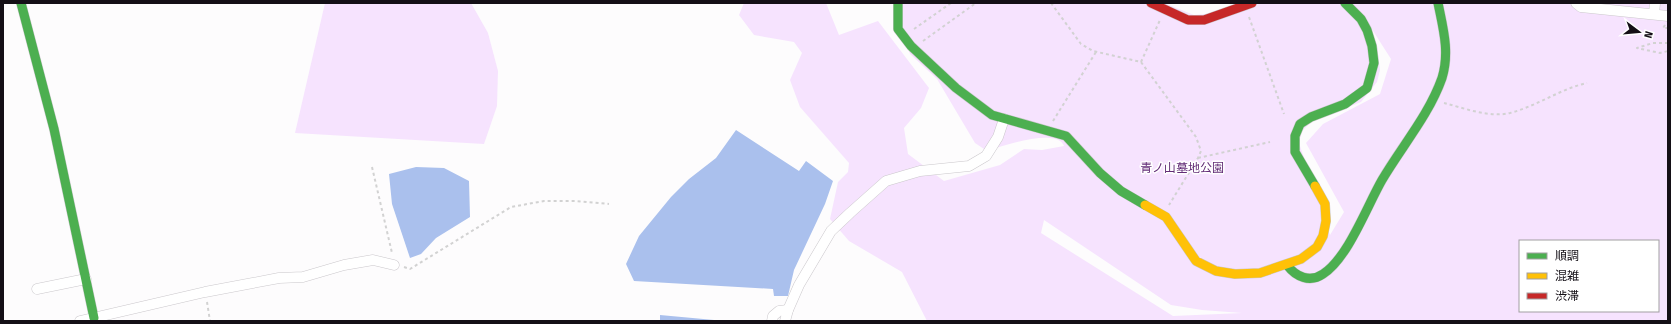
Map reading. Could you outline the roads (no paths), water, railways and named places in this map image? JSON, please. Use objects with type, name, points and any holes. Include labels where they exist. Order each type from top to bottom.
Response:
[{"type":"street","points":[[21,3],[54,129],[94,318]]},
{"type":"street","points":[[898,3],[898,29],[913,48],[956,88],[992,115],[1066,136],[1100,173],[1121,191],[1166,217],[1196,261],[1216,271],[1235,274],[1260,273],[1301,259],[1316,247],[1323,236],[1326,221],[1325,204],[1295,152],[1295,136],[1300,124],[1311,117],[1345,104],[1367,88],[1374,63],[1372,46],[1367,30],[1361,19],[1345,3]]},
{"type":"street","points":[[1151,3],[1188,20],[1204,20],[1249,4]]},
{"type":"street","points":[[1287,265],[1298,277],[1310,280],[1325,274],[1340,259],[1385,174],[1431,100],[1440,81],[1445,63],[1446,37],[1438,3]]},
{"type":"street","points":[[1576,3],[1581,7],[1668,16]]},
{"type":"street","points":[[1654,14],[1655,3]]},
{"type":"street","points":[[786,321],[788,310],[799,285],[831,231],[886,181],[920,171],[969,166],[986,156],[998,137],[1004,119]]},
{"type":"street","points":[[80,321],[205,292],[278,278],[303,277],[344,265],[373,260],[394,265]]},
{"type":"street","points":[[37,289],[86,279]]},
{"type":"street","points":[[772,321],[773,316],[779,311],[788,310]]},
{"type":"water","points":[[736,130],[799,171],[806,161],[833,181],[825,204],[794,270],[788,296],[774,296],[773,289],[634,281],[626,264],[639,236],[671,197],[689,179],[716,158]]},
{"type":"water","points":[[416,167],[444,168],[469,181],[470,217],[436,238],[421,254],[410,258],[392,204],[389,174]]},
{"type":"water","points":[[660,315],[725,321],[660,321]]},
{"type":"park label","name":"青ノ山墓地公園","points":[[1182,168]]}]
